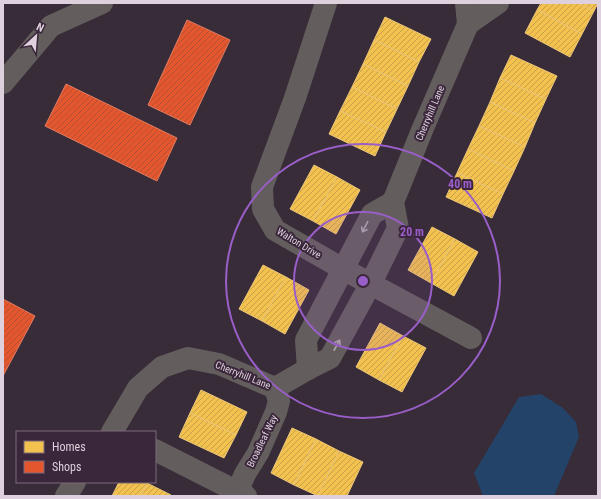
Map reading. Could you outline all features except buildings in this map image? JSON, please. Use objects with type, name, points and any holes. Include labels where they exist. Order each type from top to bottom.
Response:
[{"type":"street","points":[[3,83],[51,26],[102,3]]},
{"type":"street","name":"Walton Drive","points":[[326,3],[262,188],[263,209],[275,230],[343,269],[471,338]]},
{"type":"street","name":"Cherryhill Lane","points":[[115,431],[138,388],[162,367],[188,358],[219,364],[275,388],[330,358],[371,283],[398,228],[393,202],[467,14],[498,3]]},
{"type":"street","points":[[308,369],[306,340],[372,214],[393,202]]},
{"type":"street","name":"Broadleaf Way","points":[[242,494],[245,474],[258,452],[276,412],[279,401],[275,388]]},
{"type":"street","points":[[156,451],[242,494]]},
{"type":"street","points":[[66,496],[74,483]]},
{"type":"water","points":[[541,394],[563,408],[576,422],[579,437],[554,496],[483,496],[474,473],[519,397]]}]
